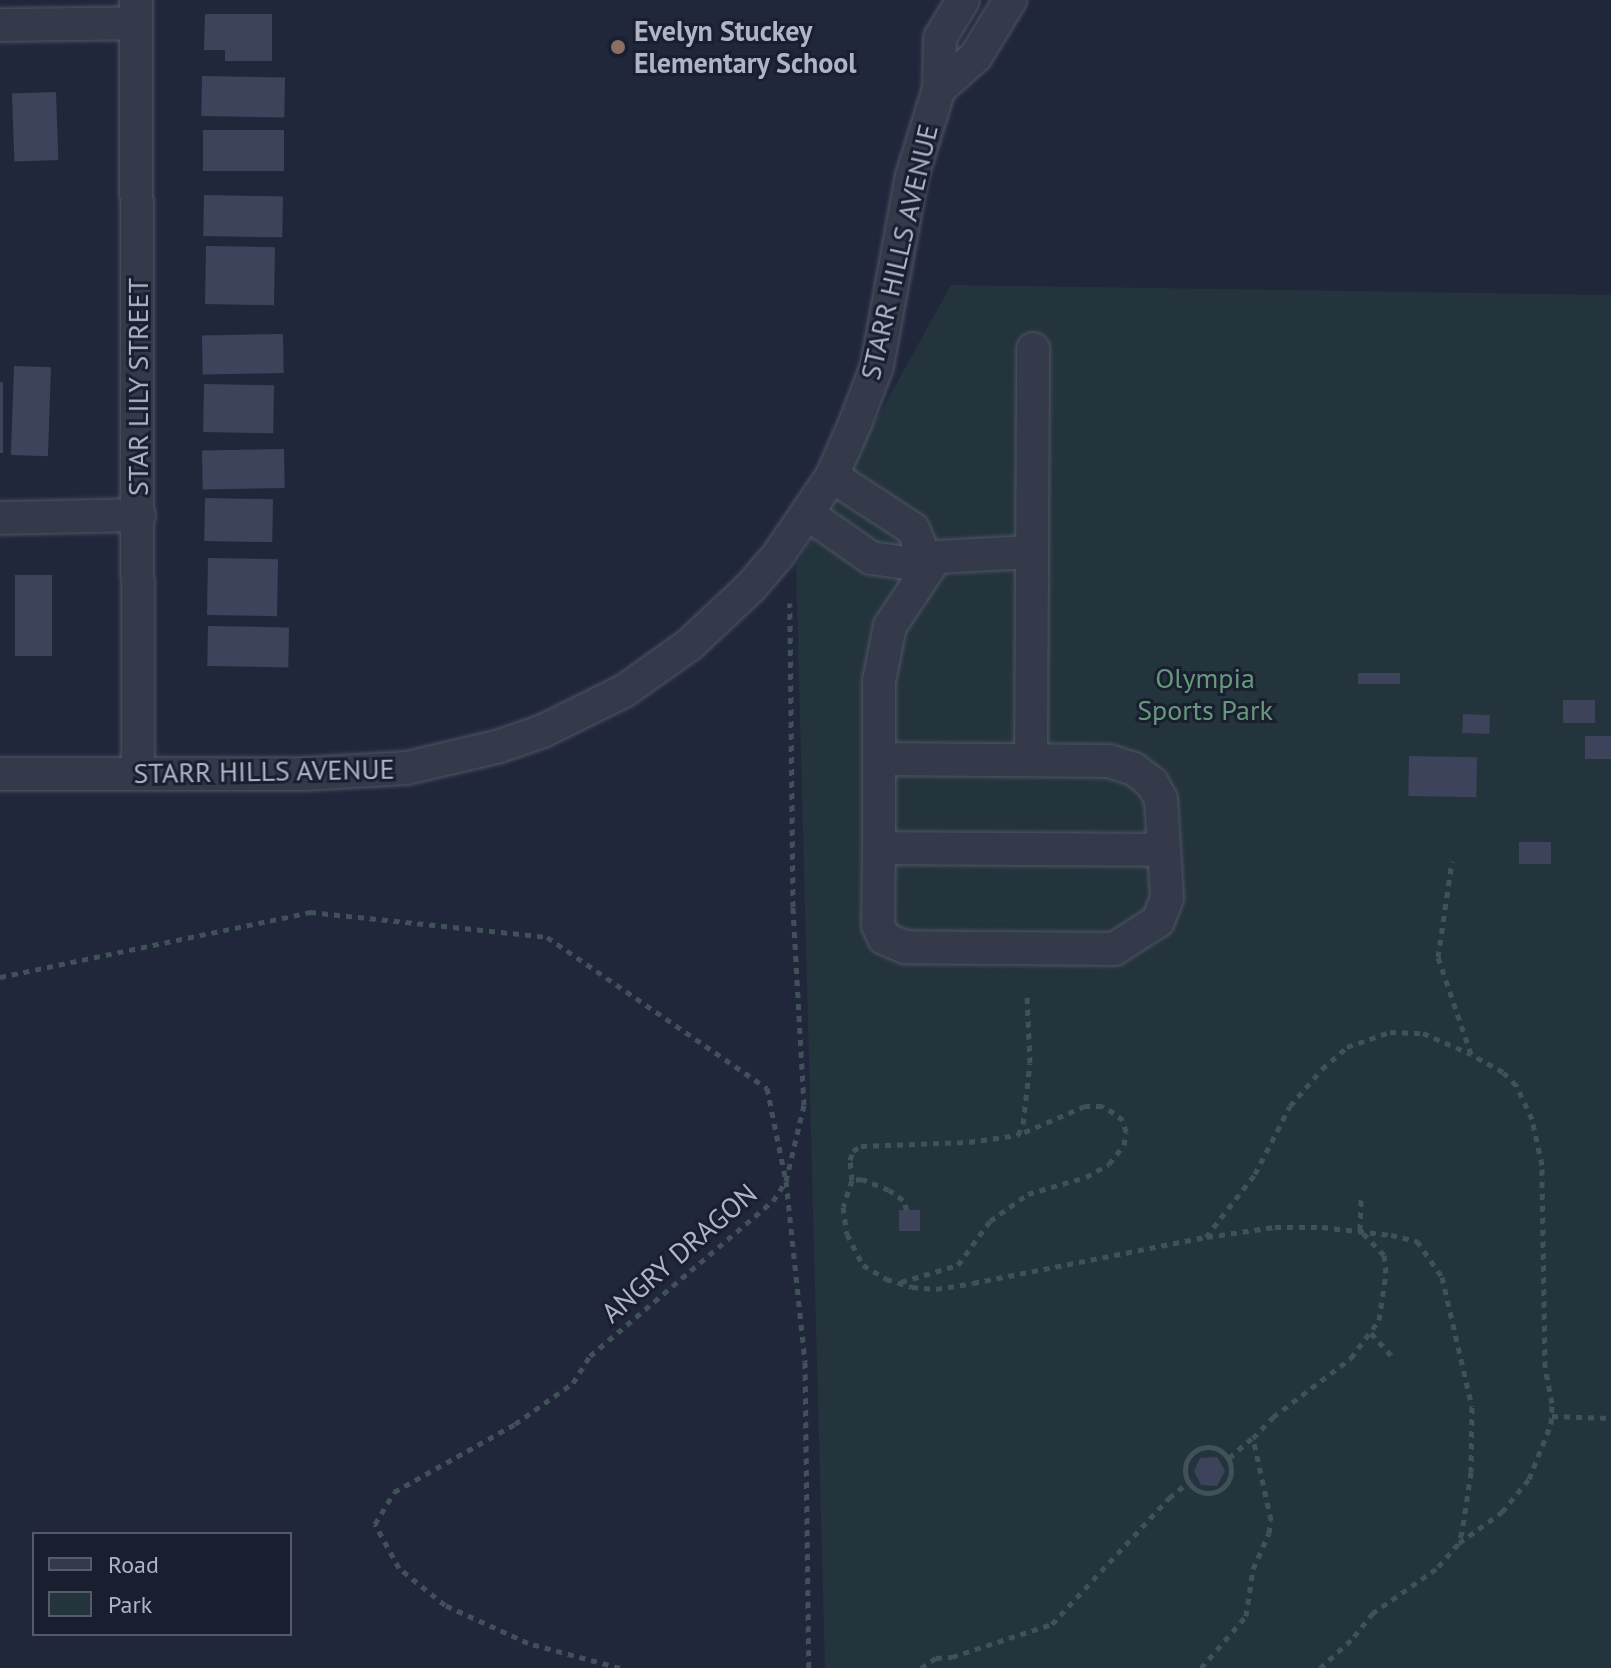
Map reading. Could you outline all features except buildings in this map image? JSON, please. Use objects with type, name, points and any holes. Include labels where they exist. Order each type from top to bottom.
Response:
[{"type":"street","name":"STARR HILLS AVENUE","points":[[0,774],[356,773],[407,768],[470,754],[543,731],[624,691],[689,645],[750,588],[808,514],[832,476],[877,366],[912,176],[939,89],[940,38],[963,0]]},
{"type":"street","name":"STARR HILLS AVENUE","points":[[939,89],[976,56],[1010,0]]},
{"type":"street","points":[[0,25],[136,11]]},
{"type":"street","name":"STAR LILY STREET","points":[[136,11],[138,774]]},
{"type":"street","points":[[1031,760],[1033,349]]},
{"type":"street","points":[[832,476],[913,529],[928,566]]},
{"type":"street","points":[[808,514],[871,558],[928,566]]},
{"type":"street","points":[[0,518],[139,515]]},
{"type":"street","points":[[879,759],[1109,761],[1134,769],[1152,783],[1161,799],[1167,898],[1158,921],[1114,949],[905,947],[884,938],[878,925],[879,681],[890,626],[936,557],[1032,552]]},
{"type":"street","points":[[879,848],[1164,850]]},
{"type":"path","name":"ANGRY DRAGON","points":[[620,1668],[528,1643],[445,1605],[399,1568],[375,1524],[394,1492],[515,1424],[573,1383],[590,1356],[773,1201],[786,1181],[804,1105],[793,907],[790,603]]},
{"type":"path","points":[[1452,861],[1439,926],[1438,957],[1471,1054]]},
{"type":"path","points":[[0,977],[310,912],[547,937],[767,1088],[786,1181],[805,1362],[809,1668]]},
{"type":"path","points":[[1018,1135],[1023,1124],[1030,1063],[1027,994]]},
{"type":"path","points":[[1206,1237],[1255,1174],[1290,1106],[1322,1069],[1347,1047],[1390,1032],[1423,1033],[1503,1072],[1516,1085],[1532,1119],[1543,1176],[1544,1348],[1552,1416],[1537,1461],[1518,1495],[1502,1512],[1458,1544],[1436,1569],[1373,1613],[1351,1640],[1320,1668]]},
{"type":"path","points":[[899,1283],[958,1265],[990,1221],[1028,1194],[1086,1177],[1109,1164],[1124,1145],[1126,1132],[1123,1120],[1102,1106],[1085,1106],[1074,1108],[1033,1132],[1018,1135],[861,1146],[853,1151],[850,1160],[852,1180],[843,1207],[853,1249],[872,1271],[899,1283],[912,1287],[951,1287],[1206,1237],[1275,1227],[1360,1230],[1417,1241],[1442,1277],[1472,1407],[1470,1484],[1458,1544]]},
{"type":"path","points":[[852,1180],[862,1179],[889,1190],[903,1200],[907,1210]]},
{"type":"path","points":[[1229,1459],[1273,1417],[1330,1377],[1371,1333],[1379,1320],[1386,1273],[1384,1255],[1360,1230],[1361,1195]]},
{"type":"path","points":[[1371,1333],[1395,1360]]},
{"type":"path","points":[[1552,1416],[1611,1418]]},
{"type":"path","points":[[1201,1668],[1246,1616],[1253,1569],[1269,1533],[1271,1520],[1253,1438]]},
{"type":"path","points":[[1217,1448],[1229,1459],[1230,1479],[1219,1490],[1204,1492],[1189,1482],[1186,1463],[1195,1450],[1217,1448]]},
{"type":"path","points":[[921,1668],[936,1658],[952,1657],[1052,1624],[1169,1498],[1189,1482]]},
{"type":"green space","name":"Olympia Sports Park","points":[[951,285],[1611,295],[1611,1668],[825,1668],[796,565]]},
{"type":"place","name":"Evelyn Stuckey Elementary School","points":[[618,47]]}]
